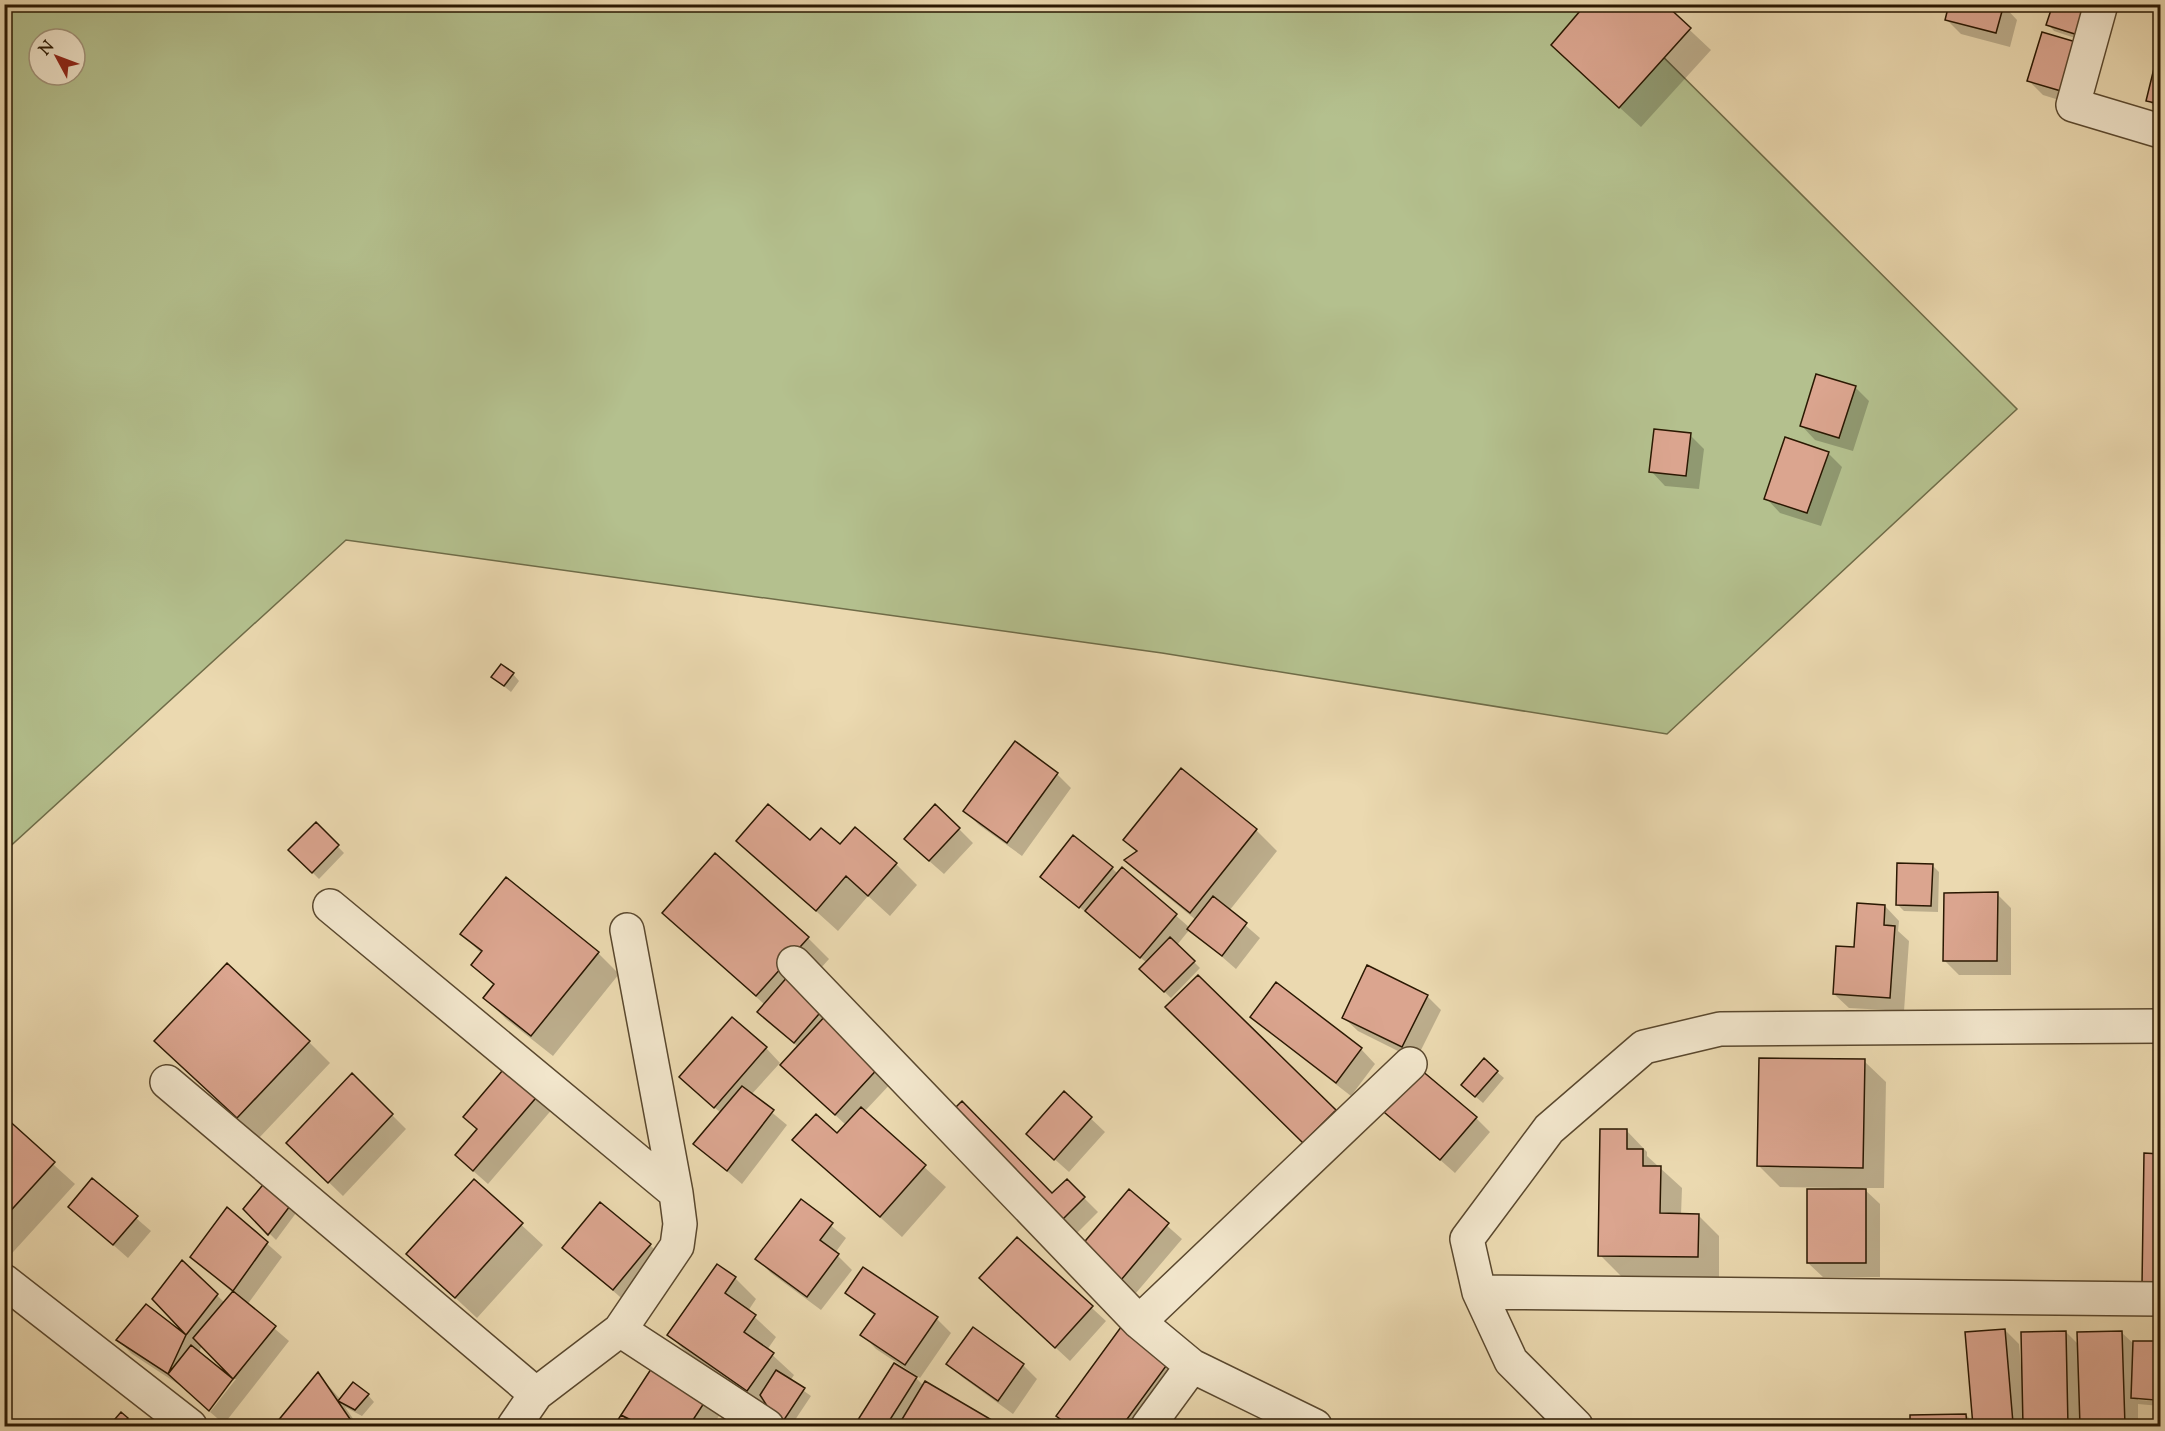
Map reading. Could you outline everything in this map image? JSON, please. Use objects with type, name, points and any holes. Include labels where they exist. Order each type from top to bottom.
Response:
[{"type":"street","points":[[2100,4],[2073,105],[2160,131]]},
{"type":"street","points":[[330,906],[675,1193]]},
{"type":"street","points":[[514,1426],[536,1394],[620,1330],[677,1246],[680,1224],[627,930]]},
{"type":"street","points":[[794,963],[1139,1322],[1192,1365],[1315,1426]]},
{"type":"street","points":[[1576,1426],[1511,1361],[1479,1293],[1467,1239],[1549,1129],[1644,1047],[1720,1029],[2160,1026]]},
{"type":"street","points":[[1139,1322],[1410,1064]]},
{"type":"street","points":[[167,1082],[536,1394]]},
{"type":"street","points":[[4,1281],[190,1426]]},
{"type":"street","points":[[1479,1293],[2160,1299]]},
{"type":"street","points":[[620,1330],[767,1426]]},
{"type":"street","points":[[1148,1426],[1192,1365]]},
{"type":"green space","points":[[5,5],[1611,5],[2017,409],[1667,734],[1162,653],[346,540],[5,851]]},
{"type":"building","points":[[1586,4],[1665,4],[1691,28],[1619,108],[1551,45]]},
{"type":"building","points":[[1949,4],[2004,4],[1996,33],[1945,20]]},
{"type":"building","points":[[2053,4],[2088,4],[2078,35],[2046,25]]},
{"type":"building","points":[[2042,32],[2076,42],[2061,91],[2027,81]]},
{"type":"building","points":[[2156,60],[2160,60],[2160,104],[2146,101]]},
{"type":"building","points":[[1816,374],[1856,386],[1839,438],[1800,426]]},
{"type":"building","points":[[1654,429],[1691,433],[1686,476],[1649,472]]},
{"type":"building","points":[[1785,437],[1829,452],[1807,513],[1764,499]]},
{"type":"building","points":[[501,664],[514,673],[504,686],[491,677]]},
{"type":"building","points":[[1015,741],[1058,773],[1007,843],[963,811]]},
{"type":"building","points":[[1181,768],[1257,829],[1190,913],[1124,860],[1137,851],[1123,840]]},
{"type":"building","points":[[768,804],[810,840],[821,828],[840,844],[855,827],[897,863],[868,896],[846,876],[816,911],[736,841]]},
{"type":"building","points":[[935,804],[960,828],[929,861],[904,839]]},
{"type":"building","points":[[316,822],[339,845],[312,873],[288,850]]},
{"type":"building","points":[[1073,835],[1113,867],[1079,908],[1040,877]]},
{"type":"building","points":[[715,853],[809,937],[756,996],[662,913]]},
{"type":"building","points":[[1897,863],[1933,864],[1931,906],[1896,905]]},
{"type":"building","points":[[1122,867],[1177,914],[1140,958],[1085,911]]},
{"type":"building","points":[[506,877],[599,952],[531,1036],[483,998],[494,984],[471,965],[482,951],[460,934]]},
{"type":"building","points":[[1998,892],[1997,961],[1943,961],[1944,893]]},
{"type":"building","points":[[1213,896],[1247,923],[1222,956],[1187,929]]},
{"type":"building","points":[[1857,903],[1885,905],[1884,925],[1895,926],[1890,998],[1833,994],[1836,946],[1854,947]]},
{"type":"building","points":[[1170,937],[1195,961],[1164,992],[1139,969]]},
{"type":"building","points":[[227,963],[310,1041],[237,1118],[154,1041]]},
{"type":"building","points":[[1367,965],[1428,995],[1402,1047],[1342,1018]]},
{"type":"building","points":[[789,975],[825,1007],[794,1043],[757,1012]]},
{"type":"building","points":[[1198,975],[1336,1110],[1303,1143],[1165,1007]]},
{"type":"building","points":[[1276,982],[1362,1048],[1336,1083],[1250,1017]]},
{"type":"building","points":[[827,1014],[882,1064],[835,1115],[780,1065]]},
{"type":"building","points":[[732,1017],[767,1047],[714,1108],[679,1077]]},
{"type":"building","points":[[1484,1058],[1498,1071],[1475,1097],[1461,1085]]},
{"type":"building","points":[[1759,1058],[1865,1059],[1863,1168],[1757,1166]]},
{"type":"building","points":[[508,1064],[541,1092],[473,1171],[455,1155],[477,1129],[463,1117]]},
{"type":"building","points":[[1414,1064],[1477,1117],[1440,1160],[1378,1107]]},
{"type":"building","points":[[352,1073],[393,1114],[328,1183],[286,1143]]},
{"type":"building","points":[[742,1086],[774,1110],[727,1171],[693,1144]]},
{"type":"building","points":[[1064,1091],[1092,1117],[1054,1160],[1026,1134]]},
{"type":"building","points":[[962,1101],[1052,1193],[1067,1179],[1085,1197],[1054,1228],[946,1117]]},
{"type":"building","points":[[861,1107],[926,1165],[880,1217],[792,1140],[816,1114],[837,1133]]},
{"type":"building","points":[[4,1118],[55,1162],[4,1218]]},
{"type":"building","points":[[1600,1129],[1627,1129],[1627,1149],[1643,1149],[1643,1166],[1661,1166],[1660,1213],[1699,1214],[1698,1257],[1598,1256]]},
{"type":"building","points":[[2144,1153],[2160,1154],[2160,1286],[2142,1285]]},
{"type":"building","points":[[92,1178],[138,1216],[113,1245],[68,1207]]},
{"type":"building","points":[[474,1179],[523,1223],[455,1298],[406,1254]]},
{"type":"building","points":[[266,1181],[293,1202],[268,1235],[243,1209]]},
{"type":"building","points":[[1129,1189],[1169,1223],[1121,1280],[1081,1246]]},
{"type":"building","points":[[1807,1189],[1866,1189],[1866,1263],[1807,1263]]},
{"type":"building","points":[[801,1199],[833,1223],[820,1240],[839,1254],[807,1297],[755,1259]]},
{"type":"building","points":[[600,1202],[651,1244],[613,1290],[562,1248]]},
{"type":"building","points":[[227,1207],[268,1242],[233,1291],[190,1257]]},
{"type":"building","points":[[1017,1237],[1093,1306],[1055,1348],[979,1278]]},
{"type":"building","points":[[182,1260],[218,1294],[186,1335],[152,1299]]},
{"type":"building","points":[[717,1264],[736,1277],[725,1293],[756,1315],[744,1332],[774,1353],[747,1391],[667,1335]]},
{"type":"building","points":[[863,1267],[938,1317],[905,1365],[860,1335],[875,1314],[845,1293]]},
{"type":"building","points":[[233,1291],[276,1326],[233,1379],[193,1338]]},
{"type":"building","points":[[146,1304],[186,1335],[168,1374],[116,1340]]},
{"type":"building","points":[[973,1327],[1024,1364],[998,1401],[946,1364]]},
{"type":"building","points":[[1121,1327],[1169,1362],[1122,1426],[1070,1426],[1056,1416]]},
{"type":"building","points":[[2005,1329],[2013,1423],[1973,1426],[1965,1332]]},
{"type":"building","points":[[2066,1331],[2068,1426],[2023,1426],[2021,1332]]},
{"type":"building","points":[[2122,1331],[2125,1426],[2080,1426],[2077,1332]]},
{"type":"building","points":[[2133,1341],[2157,1341],[2155,1400],[2131,1398]]},
{"type":"building","points":[[191,1345],[233,1379],[209,1411],[168,1374]]},
{"type":"building","points":[[655,1363],[708,1397],[689,1426],[640,1426],[621,1415]]},
{"type":"building","points":[[894,1363],[917,1377],[886,1426],[854,1426]]},
{"type":"building","points":[[776,1370],[805,1388],[780,1426],[760,1395]]},
{"type":"building","points":[[318,1372],[350,1419],[344,1426],[288,1426],[277,1422]]},
{"type":"building","points":[[925,1381],[1002,1426],[898,1426]]},
{"type":"building","points":[[353,1382],[369,1394],[355,1410],[338,1401]]},
{"type":"building","points":[[121,1412],[128,1418],[121,1426],[109,1426]]},
{"type":"building","points":[[1966,1414],[1967,1426],[1910,1426],[1910,1415]]},
{"type":"building","points":[[621,1415],[643,1426],[614,1426]]}]
